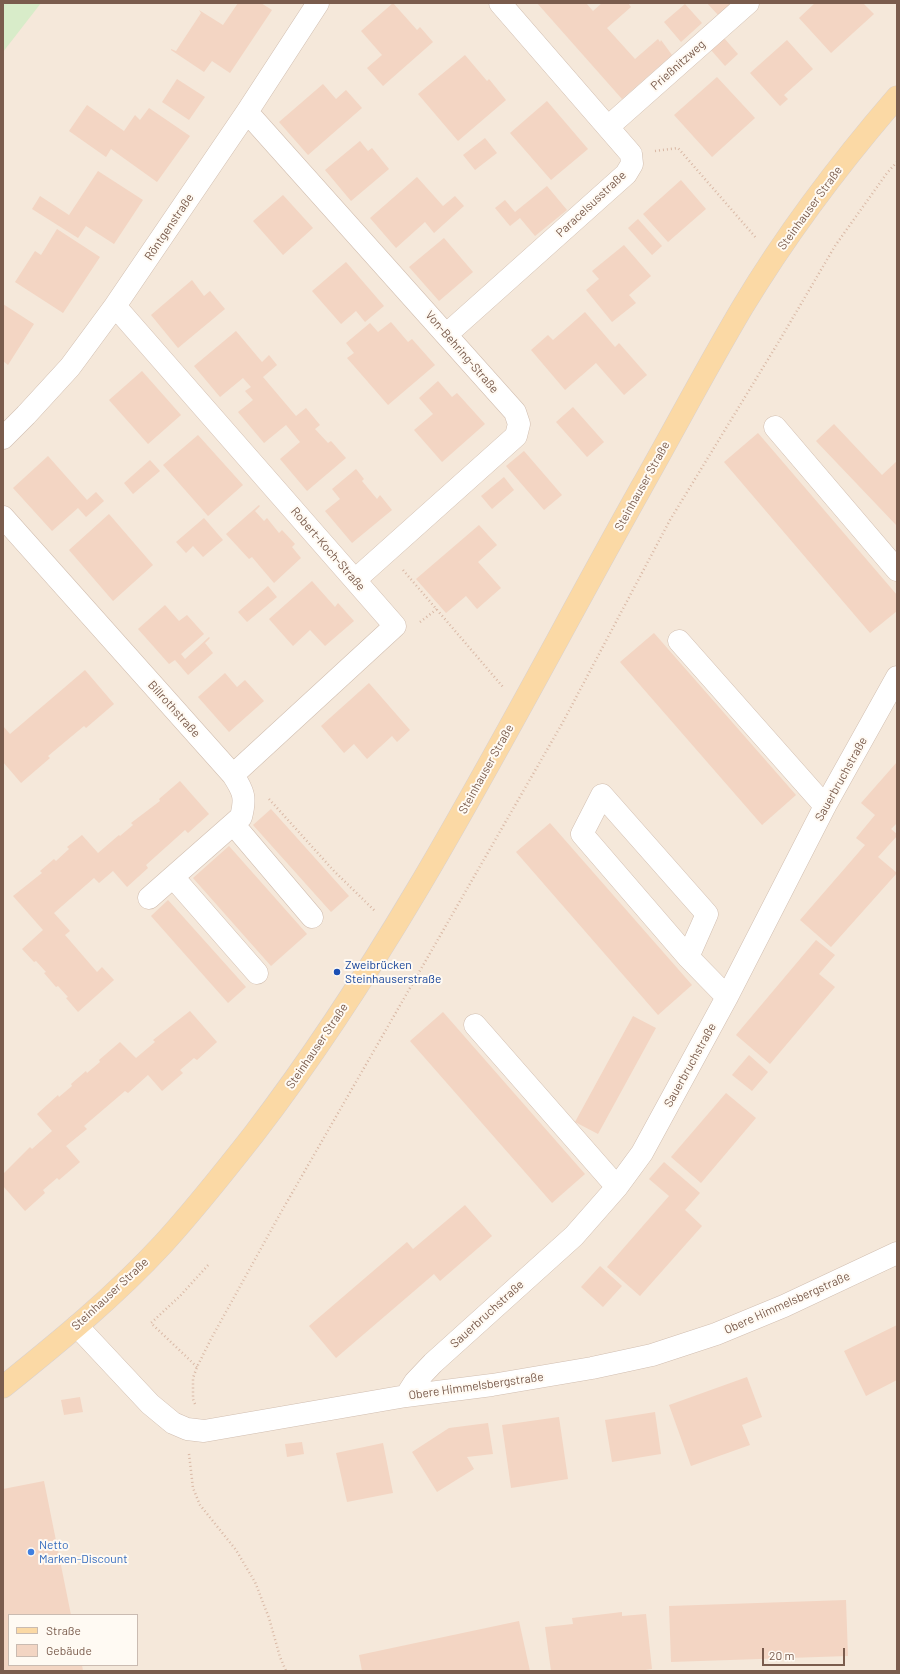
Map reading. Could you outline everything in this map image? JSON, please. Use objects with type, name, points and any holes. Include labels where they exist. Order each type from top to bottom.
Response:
[{"type":"main road","name":"Steinhauser Straße","points":[[3,1387],[77,1326],[162,1245],[232,1161],[292,1084],[334,1022],[394,928],[449,837],[596,568],[742,307],[788,236],[848,155],[897,97]]},
{"type":"street","name":"Röntgenstraße","points":[[3,438],[70,367],[115,306],[247,112],[318,3]]},
{"type":"street","points":[[500,3],[631,154]]},
{"type":"street","name":"Prießnitzweg","points":[[608,127],[748,3]]},
{"type":"street","name":"Von-Behring-Straße","points":[[247,112],[447,334],[515,412],[519,424],[516,436],[354,580]]},
{"type":"street","name":"Paracelsusstraße","points":[[447,334],[626,174],[632,164],[631,154]]},
{"type":"street","name":"Robert-Koch-Straße","points":[[115,306],[395,626],[238,783]]},
{"type":"street","points":[[775,427],[897,570]]},
{"type":"street","name":"Billrothstraße","points":[[3,517],[238,783]]},
{"type":"street","points":[[679,641],[825,806]]},
{"type":"street","name":"Sauerbruchstraße","points":[[406,1396],[415,1382],[434,1363],[574,1236],[617,1187],[642,1153],[726,997],[825,806],[897,677]]},
{"type":"street","points":[[149,898],[234,825],[241,817],[245,804],[238,783]]},
{"type":"street","points":[[688,957],[707,914],[602,795],[582,834],[688,957],[726,997]]},
{"type":"street","points":[[234,825],[312,917]]},
{"type":"street","points":[[173,877],[257,972]]},
{"type":"street","points":[[476,1025],[617,1187]]},
{"type":"street","name":"Obere Himmelsbergstraße","points":[[195,1430],[406,1396],[492,1385],[592,1368],[652,1355],[716,1334],[784,1306],[897,1253]]},
{"type":"street","points":[[77,1326],[150,1404],[173,1423],[195,1430]]},
{"type":"path","points":[[631,154],[678,148],[774,259]]},
{"type":"path","points":[[286,1671],[280,1657],[269,1618],[255,1582],[236,1550],[200,1505],[193,1488],[195,1430],[193,1398],[194,1378],[197,1367],[280,1214],[563,722],[670,520],[781,338],[835,246],[887,173],[897,162]]},
{"type":"path","points":[[387,552],[520,707]]},
{"type":"path","points":[[238,783],[258,791],[270,800],[334,871],[394,928]]},
{"type":"path","points":[[197,1367],[151,1323],[180,1296],[210,1263]]},
{"type":"shaded area","points":[[3,3],[897,3],[897,1671],[3,1671]]},
{"type":"green space","points":[[3,3],[41,3],[3,52]]},
{"type":"building","points":[[238,3],[261,3],[272,10],[230,73],[212,61],[204,72],[171,50],[176,51],[201,13],[199,10],[223,25]]},
{"type":"building","points":[[393,3],[417,30],[420,27],[433,42],[383,86],[367,68],[382,55],[361,31]]},
{"type":"building","points":[[537,3],[586,3],[593,11],[602,3],[628,3],[631,7],[607,28],[635,59],[658,39],[660,42],[661,40],[672,55],[622,99]]},
{"type":"building","points":[[707,3],[731,3],[718,15]]},
{"type":"building","points":[[815,3],[863,3],[874,14],[831,53],[799,18]]},
{"type":"building","points":[[685,4],[702,23],[681,42],[664,22]]},
{"type":"building","points":[[724,38],[738,54],[725,66],[711,50]]},
{"type":"building","points":[[787,40],[813,69],[784,95],[788,99],[780,106],[750,73]]},
{"type":"building","points":[[465,55],[487,81],[489,79],[506,100],[458,141],[418,94]]},
{"type":"building","points":[[717,77],[755,118],[712,157],[674,115]]},
{"type":"building","points":[[177,79],[205,97],[189,120],[162,102]]},
{"type":"building","points":[[323,84],[336,99],[346,90],[362,108],[308,155],[279,122]]},
{"type":"building","points":[[547,101],[588,149],[551,180],[510,133]]},
{"type":"building","points":[[87,105],[124,131],[135,115],[140,120],[149,108],[190,136],[157,182],[111,149],[106,157],[69,131]]},
{"type":"building","points":[[485,138],[497,153],[475,170],[463,155]]},
{"type":"building","points":[[360,141],[368,151],[372,148],[389,169],[351,201],[325,170]]},
{"type":"building","points":[[98,171],[143,200],[114,244],[86,226],[78,238],[32,209],[40,196],[69,215]]},
{"type":"building","points":[[417,177],[443,206],[455,196],[464,206],[434,233],[425,222],[396,248],[370,218]]},
{"type":"building","points":[[681,180],[706,209],[668,242],[643,214]]},
{"type":"building","points":[[547,186],[567,210],[535,236],[520,218],[510,226],[495,208],[505,200],[515,212]]},
{"type":"building","points":[[283,195],[313,228],[283,255],[253,221]]},
{"type":"building","points":[[638,219],[662,246],[652,255],[628,228]]},
{"type":"building","points":[[57,229],[100,257],[63,313],[15,282],[35,251],[41,255]]},
{"type":"building","points":[[444,238],[473,272],[439,301],[409,267]]},
{"type":"building","points":[[624,245],[651,276],[629,295],[636,303],[612,322],[586,290],[599,279],[592,271]]},
{"type":"building","points":[[346,262],[384,306],[365,322],[356,311],[341,324],[312,291]]},
{"type":"building","points":[[192,280],[204,296],[210,291],[225,309],[178,348],[151,315]]},
{"type":"building","points":[[3,304],[34,324],[8,365],[3,361]]},
{"type":"building","points":[[585,312],[615,347],[619,343],[647,375],[624,395],[596,363],[565,390],[531,350],[548,335],[553,340]]},
{"type":"building","points":[[391,322],[408,342],[412,339],[435,365],[388,405],[347,358],[354,353],[346,343],[370,323],[378,332]]},
{"type":"building","points":[[236,331],[262,362],[269,355],[277,365],[263,377],[296,416],[306,408],[320,425],[315,429],[328,443],[331,441],[346,458],[307,491],[280,459],[300,442],[286,425],[264,443],[238,412],[253,400],[245,391],[251,387],[243,378],[220,397],[194,366]]},
{"type":"building","points":[[142,371],[181,415],[148,444],[109,400]]},
{"type":"building","points":[[438,381],[452,397],[457,393],[485,424],[442,462],[414,430],[433,414],[419,398]]},
{"type":"building","points":[[573,407],[604,442],[587,457],[556,422]]},
{"type":"building","points":[[834,424],[882,475],[897,461],[897,526],[816,441]]},
{"type":"building","points":[[758,433],[897,595],[897,611],[870,633],[724,462]]},
{"type":"building","points":[[198,435],[243,485],[208,516],[163,465]]},
{"type":"building","points":[[524,451],[562,495],[544,510],[506,466]]},
{"type":"building","points":[[48,456],[87,500],[96,492],[104,501],[86,517],[78,508],[52,531],[13,488]]},
{"type":"building","points":[[150,460],[160,471],[133,494],[124,483]]},
{"type":"building","points":[[356,469],[364,479],[362,481],[377,499],[380,495],[392,510],[352,543],[325,511],[340,499],[332,489]]},
{"type":"building","points":[[504,477],[514,490],[492,509],[481,496]]},
{"type":"building","points":[[259,505],[260,506],[255,511],[264,521],[267,518],[279,533],[282,530],[295,544],[292,547],[301,558],[274,583],[252,557],[249,559],[226,534]]},
{"type":"building","points":[[109,514],[153,565],[113,601],[69,550]]},
{"type":"building","points":[[204,518],[223,540],[203,557],[193,546],[186,553],[176,542]]},
{"type":"building","points":[[479,525],[497,545],[478,562],[501,588],[477,609],[466,596],[446,613],[416,579]]},
{"type":"building","points":[[312,581],[335,607],[338,603],[354,621],[325,646],[310,630],[293,646],[269,619]]},
{"type":"building","points":[[268,586],[277,597],[247,622],[238,612]]},
{"type":"building","points":[[165,605],[179,621],[187,615],[204,634],[181,654],[185,659],[209,637],[210,638],[205,643],[213,653],[188,675],[175,660],[169,664],[138,629]]},
{"type":"building","points":[[654,633],[796,795],[762,825],[620,662]]},
{"type":"building","points":[[85,670],[114,704],[86,728],[84,726],[48,756],[50,758],[21,783],[3,762],[3,726],[10,734]]},
{"type":"building","points":[[225,673],[237,687],[245,680],[264,701],[229,732],[198,697]]},
{"type":"building","points":[[369,683],[410,730],[397,742],[392,736],[367,759],[354,744],[344,753],[321,726]]},
{"type":"building","points":[[897,762],[897,823],[891,829],[897,834],[897,836],[878,857],[897,873],[831,947],[800,920],[865,845],[856,838],[875,815],[861,803]]},
{"type":"building","points":[[180,781],[209,814],[188,833],[185,830],[146,865],[148,868],[127,887],[113,871],[99,883],[94,878],[54,913],[70,931],[65,935],[97,972],[102,967],[114,980],[78,1012],[66,998],[68,997],[58,986],[56,987],[44,973],[46,972],[22,949],[43,930],[13,896],[42,873],[40,871],[54,859],[56,861],[69,849],[67,847],[82,835],[98,853],[133,825],[131,823],[160,801],[159,799]]},
{"type":"building","points":[[271,809],[349,896],[331,912],[253,825]]},
{"type":"building","points":[[550,823],[692,985],[658,1015],[516,852]]},
{"type":"building","points":[[229,846],[307,934],[271,966],[193,878]]},
{"type":"building","points":[[168,900],[246,987],[228,1003],[151,916]]},
{"type":"building","points":[[816,940],[835,955],[819,974],[835,987],[770,1064],[736,1035]]},
{"type":"building","points":[[190,1011],[217,1042],[197,1060],[194,1058],[180,1070],[183,1073],[162,1091],[148,1075],[128,1093],[125,1091],[84,1126],[87,1129],[66,1146],[80,1162],[59,1180],[57,1178],[43,1190],[45,1193],[25,1211],[3,1186],[3,1174],[30,1147],[32,1149],[52,1131],[37,1114],[58,1095],[59,1097],[72,1086],[71,1084],[86,1071],[87,1073],[100,1062],[99,1060],[120,1042],[136,1058],[155,1042],[153,1040]]},
{"type":"building","points":[[443,1012],[585,1174],[552,1203],[410,1041]]},
{"type":"building","points":[[633,1016],[656,1028],[598,1134],[575,1122]]},
{"type":"building","points":[[749,1055],[768,1072],[752,1091],[732,1075]]},
{"type":"building","points":[[726,1093],[756,1118],[701,1183],[671,1157]]},
{"type":"building","points":[[664,1162],[700,1193],[685,1210],[702,1226],[640,1296],[607,1267],[669,1196],[649,1179]]},
{"type":"building","points":[[465,1205],[492,1236],[440,1281],[434,1274],[336,1358],[309,1326],[407,1242],[413,1249]]},
{"type":"building","points":[[600,1266],[622,1286],[603,1307],[581,1287]]},
{"type":"building","points":[[897,1325],[897,1380],[866,1396],[844,1351]]},
{"type":"building","points":[[747,1377],[762,1417],[742,1425],[750,1445],[691,1466],[669,1405]]},
{"type":"building","points":[[80,1397],[83,1412],[64,1415],[61,1400]]},
{"type":"building","points":[[655,1412],[661,1454],[612,1462],[605,1420]]},
{"type":"building","points":[[559,1417],[568,1479],[511,1488],[502,1425]]},
{"type":"building","points":[[488,1423],[493,1454],[467,1457],[474,1469],[437,1492],[412,1452],[449,1428]]},
{"type":"building","points":[[302,1442],[304,1454],[287,1457],[285,1444]]},
{"type":"building","points":[[383,1443],[393,1493],[347,1502],[336,1453]]},
{"type":"building","name":"Netto Marken-Discount","points":[[44,1481],[71,1614],[8,1614],[8,1666],[82,1666],[83,1671],[3,1671],[3,1489]]},
{"type":"building","points":[[846,1600],[848,1656],[671,1662],[669,1606]]},
{"type":"building","points":[[622,1612],[622,1616],[646,1614],[652,1669],[639,1671],[551,1671],[545,1627],[573,1624],[572,1618]]},
{"type":"building","points":[[519,1621],[530,1671],[362,1671],[359,1655]]},
{"type":"place","name":"Zweibrücken Steinhauserstraße","points":[[337,972]]},
{"type":"place","name":"Netto Marken-Discount","points":[[31,1552]]}]
